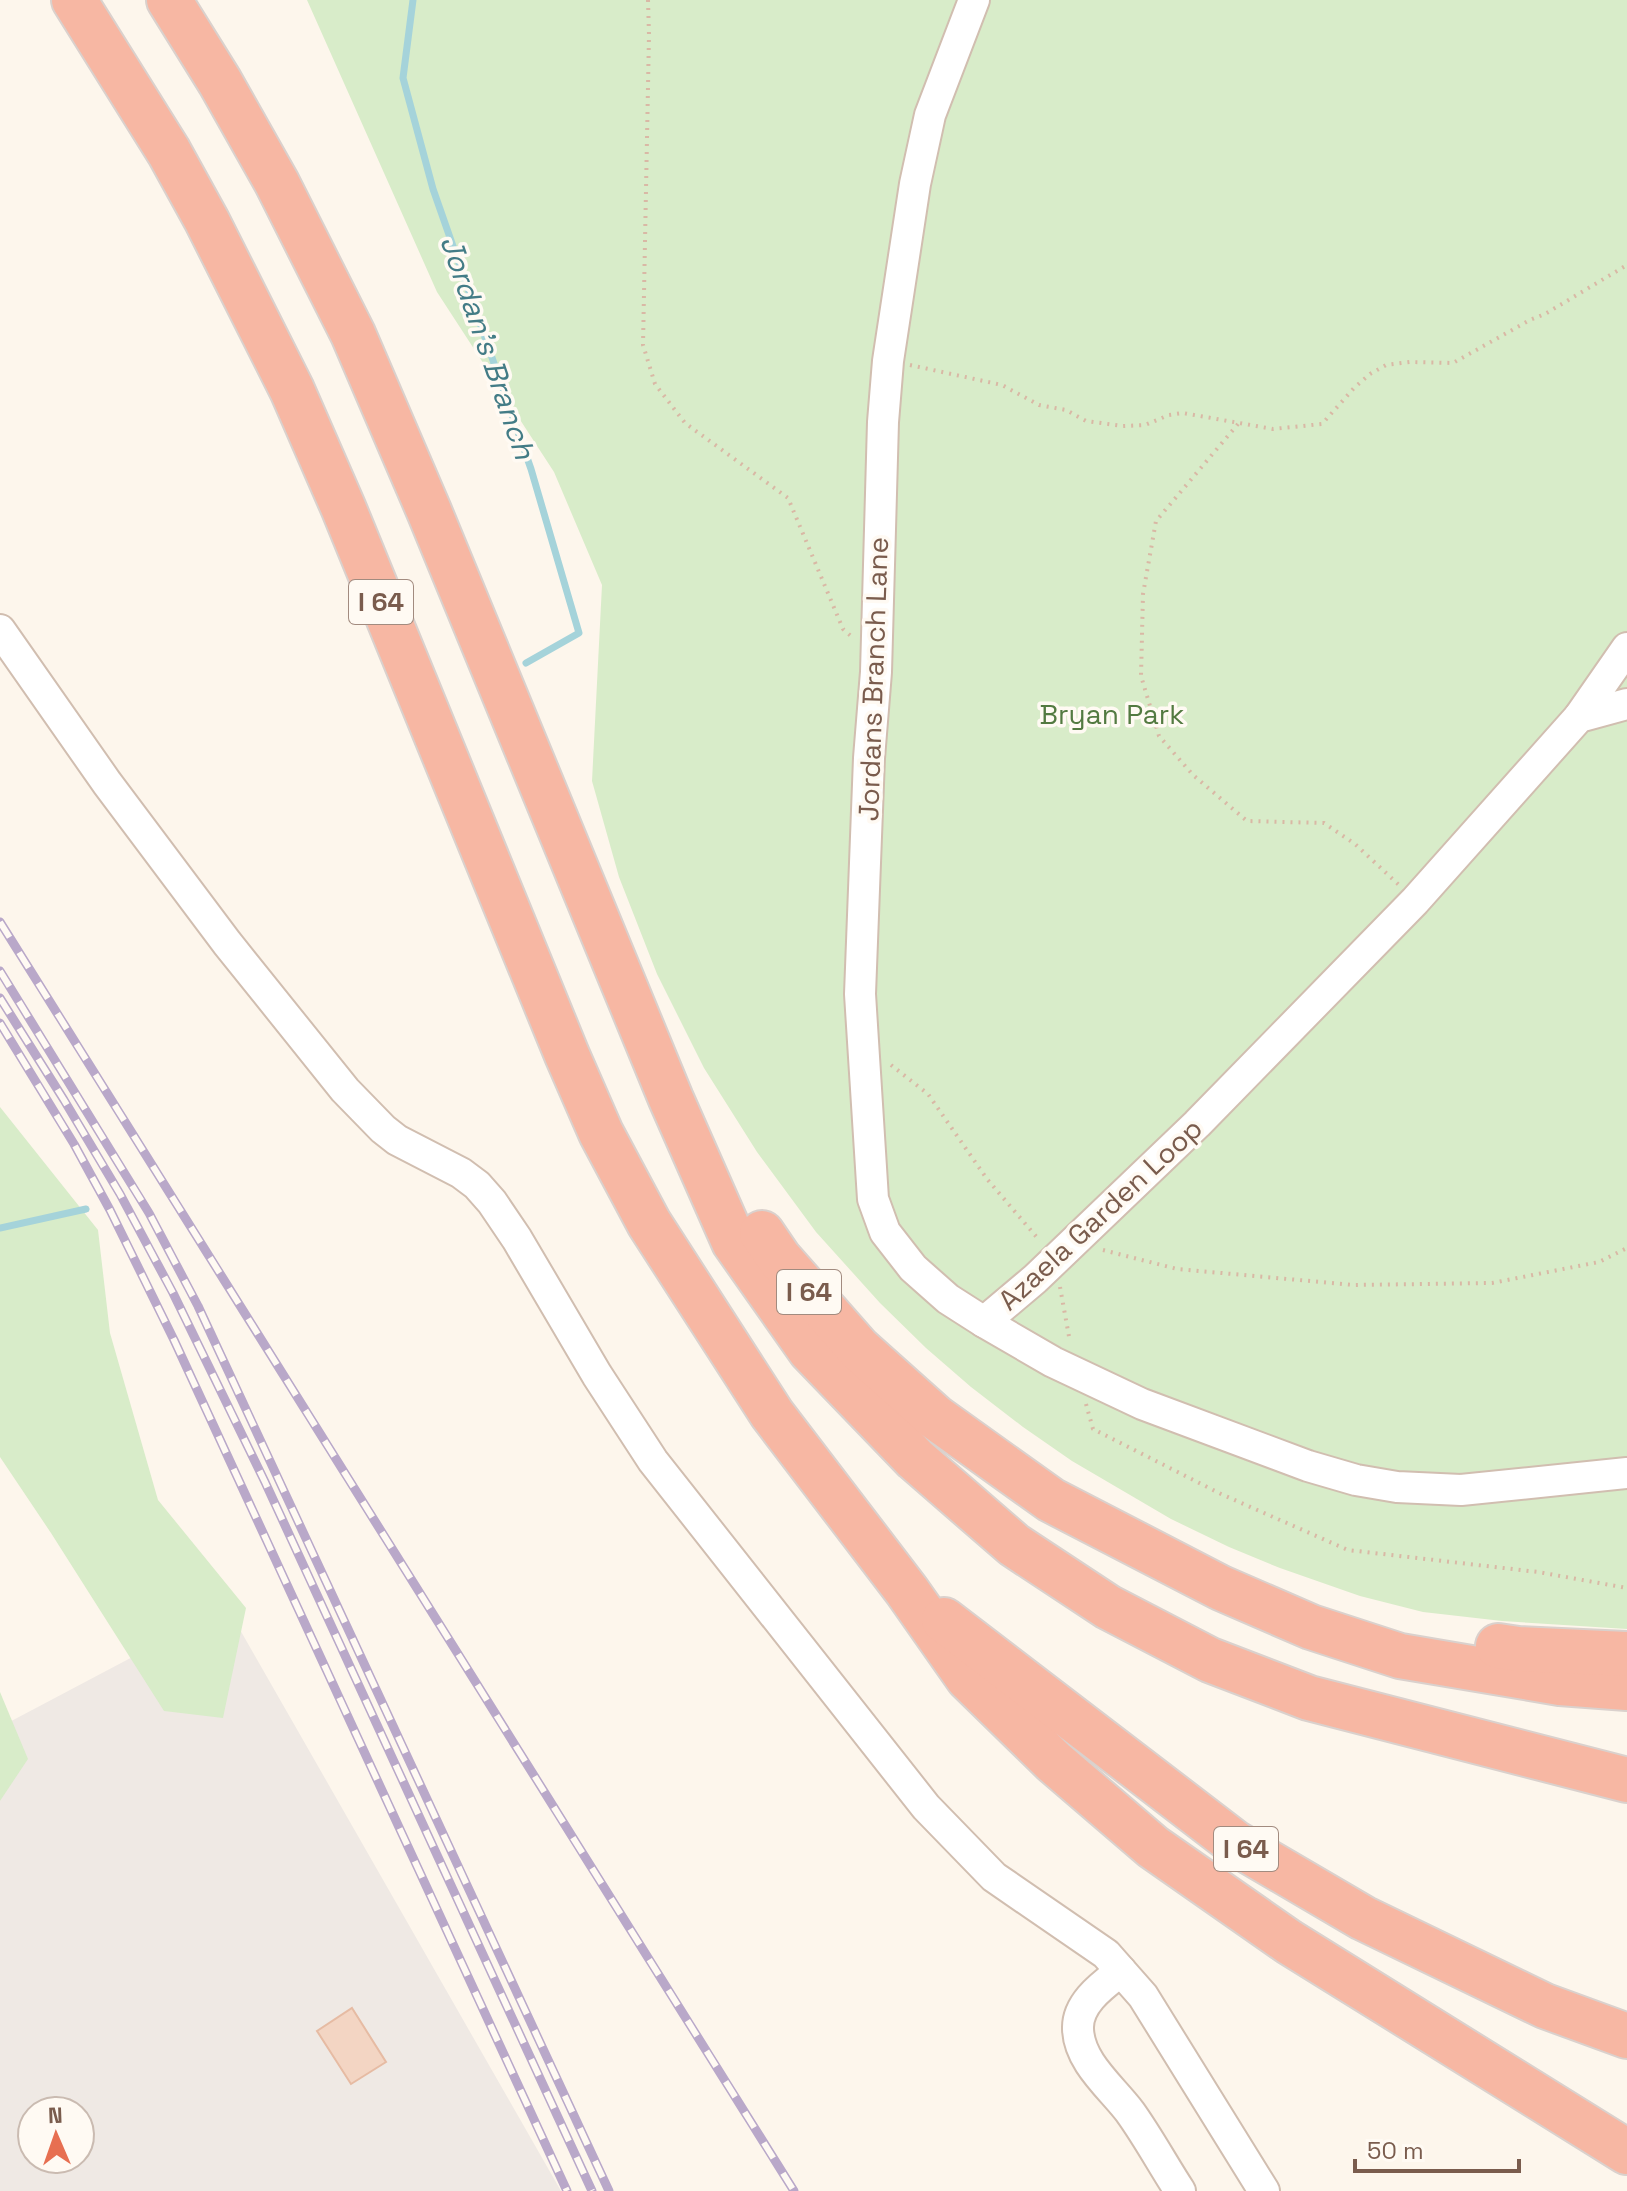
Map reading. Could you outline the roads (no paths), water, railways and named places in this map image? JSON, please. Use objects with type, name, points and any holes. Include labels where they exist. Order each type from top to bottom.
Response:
[{"type":"highway","name":"I 64","points":[[74,0],[176,165],[292,390],[601,1133],[649,1223],[772,1414],[907,1591],[1235,1843],[1363,1918],[1545,2006],[1627,2036]]},
{"type":"highway","name":"I 64","points":[[169,0],[270,171],[353,334],[671,1099],[779,1258],[859,1349],[935,1417],[1051,1500],[1221,1588],[1311,1627],[1400,1656],[1560,1683],[1627,1688]]},
{"type":"highway","points":[[671,1099],[734,1242],[810,1350],[915,1459],[1014,1545],[1108,1607],[1210,1660],[1252,1677],[1309,1698],[1627,1780]]},
{"type":"highway","points":[[1221,1588],[1385,1626],[1518,1649],[1627,1654]]},
{"type":"highway","points":[[907,1591],[968,1678],[1054,1762],[1153,1847],[1289,1942],[1627,2152]]},
{"type":"street","name":"Jordans Branch Lane","points":[[974,0],[930,115],[915,184],[888,361],[860,994],[873,1199],[885,1232],[913,1268],[948,1299],[984,1322]]},
{"type":"street","points":[[0,630],[107,783],[217,931],[345,1090],[397,1140],[461,1173],[492,1202],[653,1461],[926,1807],[994,1877],[1106,1954],[1143,1996],[1264,2191]]},
{"type":"street","name":"Azaela Garden Loop","points":[[1627,648],[1579,717],[1415,901],[1197,1124],[1064,1251],[984,1322],[1076,1374],[1142,1404],[1308,1466],[1356,1480],[1397,1487],[1461,1490],[1627,1473]]},
{"type":"street","points":[[1579,717],[1627,704]]},
{"type":"street","points":[[1121,1971],[1094,1993],[1082,2010],[1077,2027],[1082,2047],[1092,2067],[1131,2113],[1180,2191]]},
{"type":"waterway","name":"Jordan's Branch","points":[[413,0],[403,78],[433,189],[531,469],[579,633],[526,663]]},
{"type":"waterway","name":"Jordan's Branch","points":[[0,1228],[86,1209]]},
{"type":"railway","points":[[0,922],[794,2191]]},
{"type":"railway","points":[[0,971],[149,1213],[198,1306],[609,2191]]},
{"type":"railway","points":[[0,998],[120,1194],[173,1293],[265,1482],[592,2191]]},
{"type":"railway","points":[[0,1023],[74,1144],[174,1340],[567,2191]]},
{"type":"park label","name":"Bryan Park","points":[[1112,714]]}]
